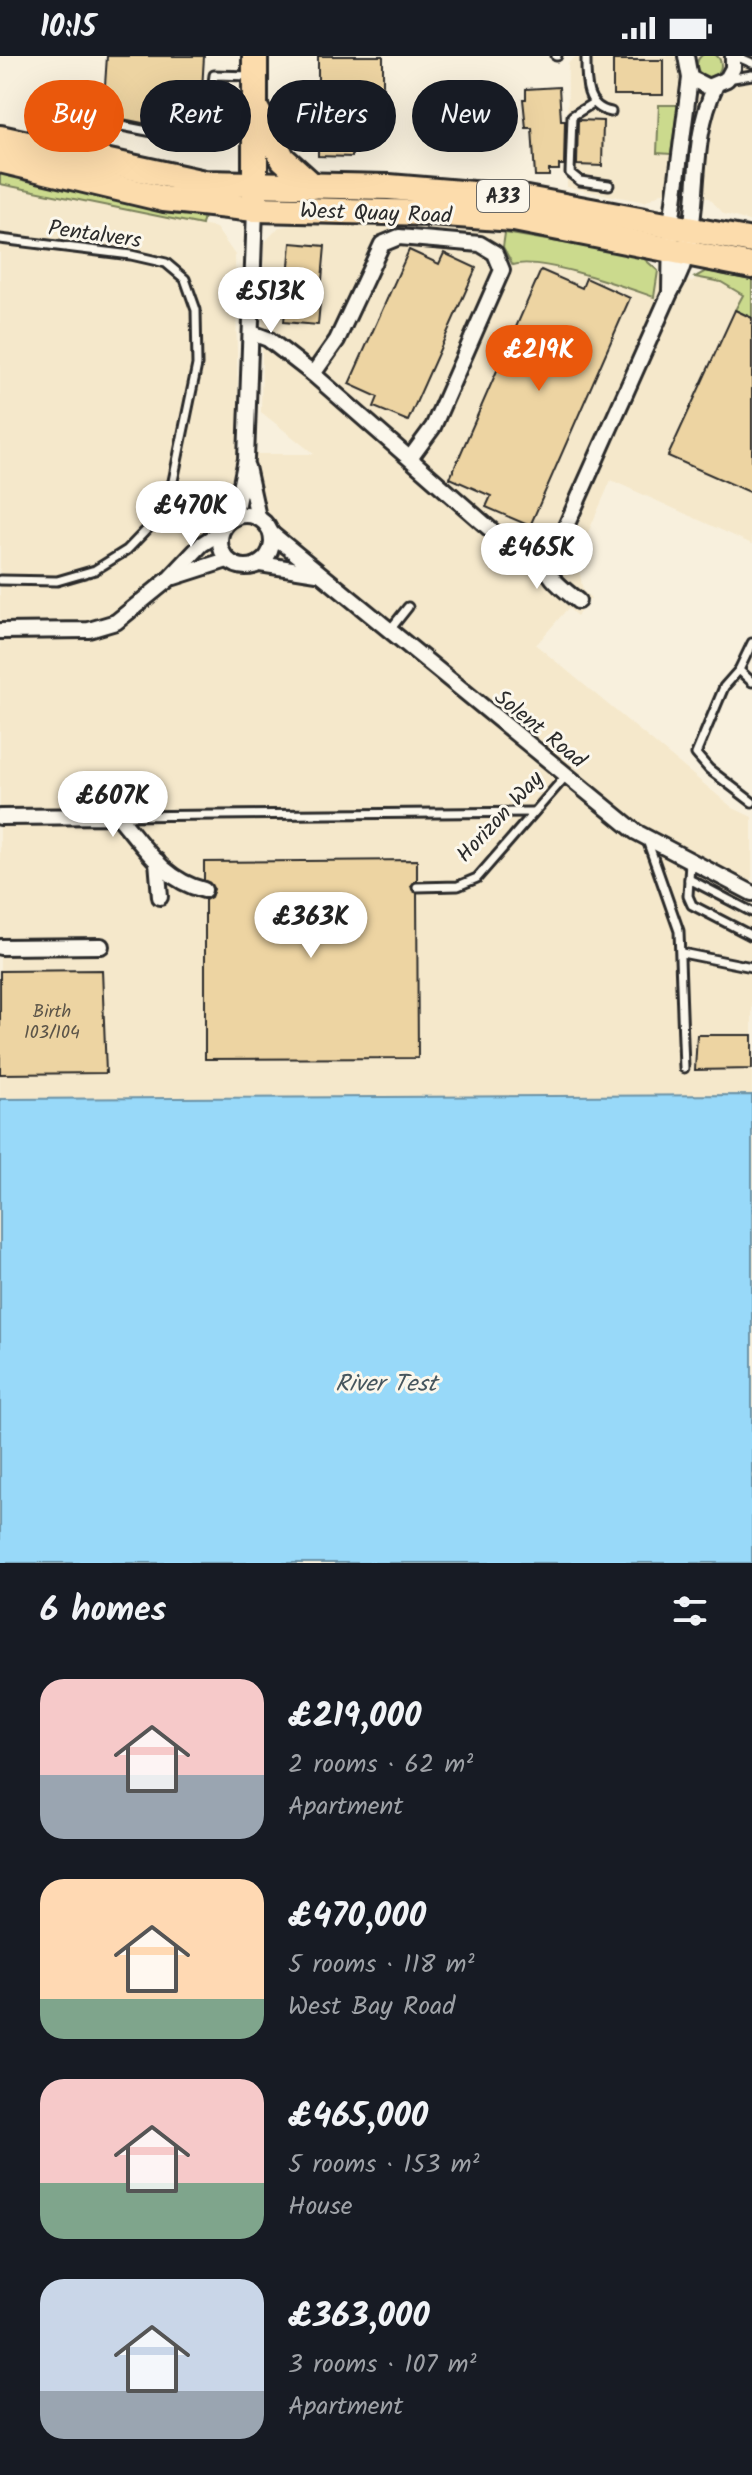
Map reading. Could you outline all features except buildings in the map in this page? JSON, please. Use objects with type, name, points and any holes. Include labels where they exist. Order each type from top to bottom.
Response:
[{"type":"main road","points":[[254,66],[255,198]]},
{"type":"main road","points":[[255,107],[283,159],[313,186]]},
{"type":"main road","name":"West Quay Road","points":[[0,138],[204,183],[255,198],[313,186],[389,187],[521,198],[680,238],[752,266]]},
{"type":"main road","name":"West Quay Road","points":[[0,160],[115,191],[255,198],[514,219],[680,238],[752,241]]},
{"type":"street","points":[[252,333],[268,339],[313,374],[514,550],[541,554],[559,542],[670,293],[705,112],[733,68],[734,56]]},
{"type":"street","points":[[684,64],[701,86],[721,83]]},
{"type":"street","points":[[680,238],[684,64]]},
{"type":"street","points":[[0,631],[89,630],[104,627],[129,613],[234,518],[246,459],[255,198]]},
{"type":"street","points":[[313,374],[337,340],[382,244],[399,237],[413,238],[480,244],[495,253],[502,270],[433,427],[411,457]]},
{"type":"street","points":[[246,459],[258,517],[272,534],[271,550],[260,564]]},
{"type":"street","points":[[234,518],[258,517]]},
{"type":"street","points":[[221,532],[220,547],[227,560],[243,568],[260,564],[318,573]]},
{"type":"street","name":"Solent Road","points":[[272,534],[307,559],[318,573],[565,777],[646,838],[752,893]]},
{"type":"street","points":[[541,554],[552,579],[578,601]]},
{"type":"street","points":[[169,579],[227,560]]},
{"type":"street","points":[[0,817],[118,816],[157,861],[182,884],[204,890]]},
{"type":"street","points":[[157,861],[160,897]]},
{"type":"street","points":[[0,947],[101,946]]},
{"type":"lane","points":[[586,56],[586,82],[593,103],[599,109],[611,112]]},
{"type":"lane","points":[[734,56],[752,63]]},
{"type":"lane","points":[[124,126],[189,139],[207,128],[214,75],[254,66]]},
{"type":"lane","points":[[721,83],[752,75]]},
{"type":"lane","points":[[593,103],[572,116],[570,173],[580,181],[609,185]]},
{"type":"lane","name":"Pentalvers","points":[[0,239],[131,255],[166,263],[185,279],[196,310],[197,365],[173,481],[158,518],[127,550],[95,570],[57,581],[0,580]]},
{"type":"lane","points":[[389,631],[408,607]]},
{"type":"lane","points":[[752,643],[739,670],[724,687],[696,754],[709,769],[752,802]]},
{"type":"lane","points":[[739,670],[752,682]]},
{"type":"lane","name":"Horizon Way","points":[[417,887],[458,886],[477,878],[565,777]]},
{"type":"lane","points":[[118,816],[534,812]]},
{"type":"lane","points":[[646,838],[673,911],[682,953],[684,1068]]},
{"type":"lane","points":[[690,862],[692,905],[752,936]]},
{"type":"lane","points":[[689,879],[752,912]]},
{"type":"lane","points":[[682,953],[752,967]]},
{"type":"shaded area","points":[[577,56],[752,56],[752,222],[724,214],[709,198],[663,192],[645,202],[567,187],[568,63]]},
{"type":"shaded area","points":[[0,184],[216,228],[235,255],[239,454],[314,454],[261,412],[264,243],[279,227],[323,221],[491,231],[641,256],[658,271],[691,282],[706,271],[752,280],[752,544],[611,480],[577,558],[583,591],[591,598],[577,616],[568,608],[536,645],[733,808],[752,817],[752,1095],[0,1099]]},
{"type":"green space","points":[[709,53],[717,57],[721,65],[717,73],[709,77],[701,73],[697,65],[701,57]]},
{"type":"green space","points":[[659,105],[678,105],[671,154],[657,153]]},
{"type":"green space","points":[[0,168],[205,211],[202,225],[0,184]]},
{"type":"green space","points":[[505,233],[641,256],[658,271],[654,297],[562,269],[526,263],[513,265],[503,247]]},
{"type":"green space","points":[[706,271],[752,280],[752,318],[735,310],[743,295],[721,282],[695,277]]},
{"type":"water","name":"River Test","points":[[752,1095],[752,1563],[0,1563],[0,1099]]}]
